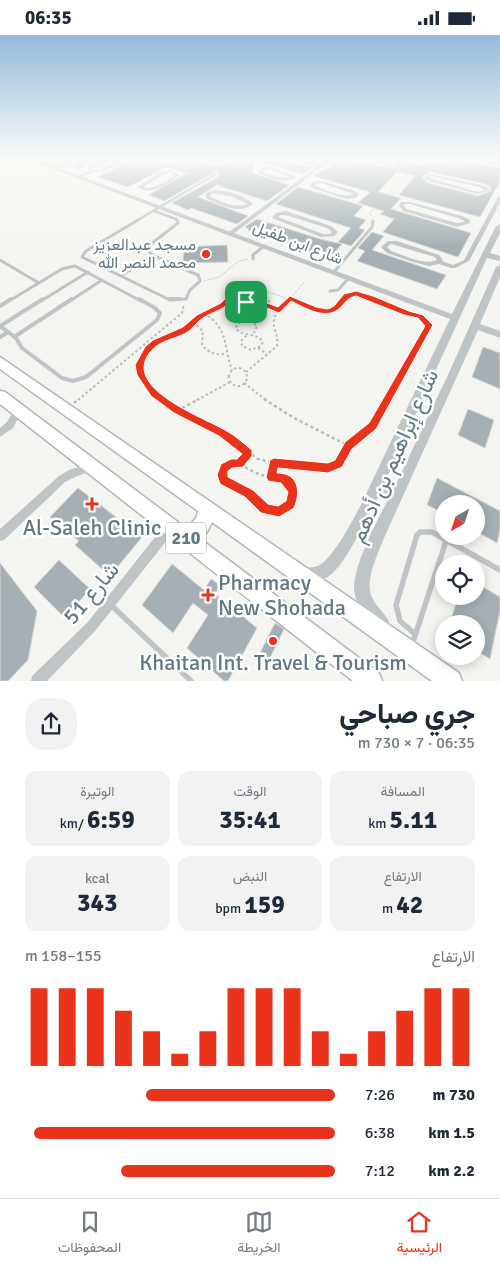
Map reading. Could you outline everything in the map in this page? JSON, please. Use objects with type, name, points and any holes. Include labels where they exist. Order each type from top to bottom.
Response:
[{"type":"main road","name":"210","points":[[0,362],[302,575],[412,643],[450,681]]},
{"type":"main road","name":"210","points":[[0,397],[177,530],[364,678]]},
{"type":"main road","points":[[177,530],[193,533],[201,527],[206,517],[206,508]]},
{"type":"street","name":"شارع ابن طفيل","points":[[109,188],[162,211],[231,233],[455,318]]},
{"type":"street","points":[[130,196],[142,189],[153,188]]},
{"type":"street","points":[[231,233],[291,188]]},
{"type":"street","points":[[313,188],[346,198],[353,198],[357,195],[341,188]]},
{"type":"street","points":[[460,188],[478,193],[487,191]]},
{"type":"street","points":[[439,263],[440,260],[436,256],[395,242],[385,245],[385,249],[389,251],[428,264],[436,265],[439,263],[453,267],[463,264],[490,215],[497,208],[500,196],[484,188]]},
{"type":"street","points":[[249,206],[250,202],[218,191],[207,195],[209,198],[239,208],[249,206],[275,215],[286,213],[329,227],[335,232],[332,235],[323,236],[277,221],[275,215]]},
{"type":"street","points":[[467,223],[468,221],[464,218],[435,209],[410,203],[401,205],[405,210],[449,222],[461,225],[467,223],[484,227]]},
{"type":"street","points":[[490,215],[500,218]]},
{"type":"street","name":"شارع إبراهيم بن أدهم","points":[[302,575],[317,575],[328,568],[340,554],[381,476],[490,243],[500,226]]},
{"type":"street","points":[[490,243],[492,248],[500,251]]},
{"type":"street","points":[[484,256],[490,255],[500,259]]},
{"type":"street","name":"شارع إبراهيم بن أدهم","points":[[412,643],[372,613],[364,599],[361,588],[366,568],[476,326],[500,267]]},
{"type":"street","points":[[476,326],[500,335]]},
{"type":"street","points":[[0,433],[10,425],[18,410]]},
{"type":"street","points":[[0,536],[62,479],[72,473],[94,466]]},
{"type":"street","points":[[381,476],[383,483],[388,489],[395,491],[401,488]]},
{"type":"street","name":"51 شارع","points":[[37,681],[91,627],[110,603],[177,530]]},
{"type":"lane","points":[[162,211],[176,219],[178,223],[146,246],[147,251],[198,275],[200,281],[190,290],[186,299],[170,300],[84,258],[83,255],[162,211],[196,188]]},
{"type":"lane","points":[[334,273],[372,227],[373,221]]},
{"type":"lane","points":[[252,258],[264,246]]},
{"type":"lane","points":[[121,276],[152,255]]},
{"type":"lane","points":[[0,260],[39,283]]},
{"type":"lane","points":[[0,306],[69,267],[75,266],[88,272],[102,279],[156,308],[160,313],[157,319],[86,377],[73,381],[62,378],[22,348],[14,337],[0,326],[88,272]]},
{"type":"lane","points":[[330,291],[338,289],[349,278]]},
{"type":"lane","points":[[14,337],[102,279]]},
{"type":"lane","points":[[0,337],[8,332]]},
{"type":"lane","points":[[412,643],[400,621],[396,605],[418,535],[420,532],[428,531],[435,535]]},
{"type":"lane","points":[[412,643],[445,545]]},
{"type":"lane","points":[[453,545],[500,570]]},
{"type":"lane","points":[[110,603],[191,681]]},
{"type":"path","points":[[373,221],[370,213],[392,188]]},
{"type":"path","points":[[200,281],[220,277],[238,261],[252,258]]},
{"type":"path","points":[[246,371],[275,349],[278,342],[272,322],[274,316],[305,281]]},
{"type":"path","points":[[265,289],[290,298],[315,309],[325,311],[335,309],[348,295],[358,294],[421,317],[429,323],[428,329],[373,426],[348,445],[338,464],[332,467],[274,463],[258,459],[222,433],[177,411],[154,394],[146,385],[141,375],[139,365],[148,349],[156,342],[186,329],[204,313],[224,305],[232,296],[252,290],[265,289]]},
{"type":"path","points":[[258,348],[262,344],[262,339],[258,335],[247,335],[240,333],[236,329],[239,322],[258,316],[258,311],[246,300],[248,295],[254,293],[267,296],[269,300],[267,305]]},
{"type":"path","points":[[67,409],[182,313],[186,299]]},
{"type":"path","points":[[245,320],[239,317],[237,313],[240,308],[267,305],[279,310]]},
{"type":"path","points":[[204,313],[218,322],[226,335],[226,353],[232,370],[228,377],[230,382],[235,385],[244,383],[248,379],[246,371]]},
{"type":"path","points":[[249,320],[257,326],[256,331],[252,334]]},
{"type":"path","points":[[193,322],[203,331],[204,335],[201,342],[207,352],[212,354],[226,353]]},
{"type":"path","points":[[247,335],[241,341],[242,346],[248,349],[258,348],[268,355]]},
{"type":"path","points":[[232,370],[240,369],[246,371]]},
{"type":"path","points":[[177,411],[230,382]]},
{"type":"path","points":[[244,383],[266,402],[304,425],[348,445]]},
{"type":"path","points":[[240,464],[249,453]]},
{"type":"path","points":[[231,463],[240,464],[254,473],[284,478],[294,492],[290,505],[279,512],[265,509],[249,493],[224,481],[222,475],[224,468],[231,463]]},
{"type":"path","points":[[272,477],[274,463]]},
{"type":"building","points":[[161,188],[187,188],[164,201],[149,195]]},
{"type":"building","points":[[198,188],[212,188],[198,197],[248,216],[237,224],[191,208],[188,210],[172,203]]},
{"type":"building","points":[[227,188],[285,188],[267,201]]},
{"type":"building","points":[[297,188],[302,188],[363,206],[354,216],[366,220],[359,228],[365,230],[351,246],[338,242],[351,228],[276,204]]},
{"type":"building","points":[[356,188],[382,188],[378,192],[401,198],[391,209],[471,233],[458,257],[383,232],[394,219],[380,214],[384,211],[358,203],[370,192]]},
{"type":"building","points":[[405,188],[448,188],[478,196],[491,191],[490,188],[496,188],[480,217],[399,195]]},
{"type":"building","points":[[257,219],[342,244],[332,255],[318,250],[315,253],[248,230],[245,227]]},
{"type":"building","points":[[372,232],[384,236],[372,250],[446,275],[437,289],[357,261],[365,251],[358,248]]},
{"type":"building","name":"مسجد عبدالعزيز محمد النصر الله","points":[[227,245],[228,262],[183,263],[184,247]]},
{"type":"building","points":[[483,347],[500,353],[500,389],[472,377]]},
{"type":"building","points":[[468,409],[494,420],[485,448],[458,435]]},
{"type":"building","points":[[437,478],[469,495],[435,495],[435,509],[427,505]]},
{"type":"building","points":[[78,488],[142,537],[110,576],[75,545],[79,541],[50,517]]},
{"type":"building","points":[[485,503],[500,511],[500,530],[497,543],[485,536]]},
{"type":"building","points":[[59,560],[90,589],[65,618],[34,587]]},
{"type":"building","points":[[0,563],[37,611],[28,660],[8,681],[0,681]]},
{"type":"building","points":[[172,564],[204,590],[211,579],[220,585],[215,594],[257,628],[228,681],[224,681],[187,648],[208,615],[193,603],[173,633],[142,605]]},
{"type":"building","points":[[485,588],[500,597],[500,610],[490,659],[485,656],[485,615],[453,615],[455,605],[485,605]]},
{"type":"building","name":"Khaitan Int. Travel & Tourism","points":[[275,623],[284,629],[269,660],[260,653]]},
{"type":"place","name":"مسجد عبدالعزيز محمد النصر الله","points":[[206,254]]},
{"type":"place","name":"Al-Saleh Clinic","points":[[92,504]]},
{"type":"place","name":"Pharmacy New Shohada","points":[[208,595]]},
{"type":"place","name":"Khaitan Int. Travel & Tourism","points":[[273,641]]},
{"type":"route","points":[[252,290],[254,293],[246,297],[246,302],[250,306],[257,308],[267,305],[279,310],[290,298],[315,309],[329,311],[337,307],[346,296],[356,293],[394,309],[426,319],[429,323],[428,329],[373,426],[348,445],[336,466],[325,468],[274,463],[272,477],[287,480],[294,492],[290,505],[279,512],[265,509],[249,493],[224,481],[222,475],[224,468],[231,463],[240,464],[249,453],[222,433],[177,411],[154,394],[146,385],[139,365],[142,357],[156,342],[186,329],[204,313],[224,305],[232,296],[239,292],[252,290]]}]
